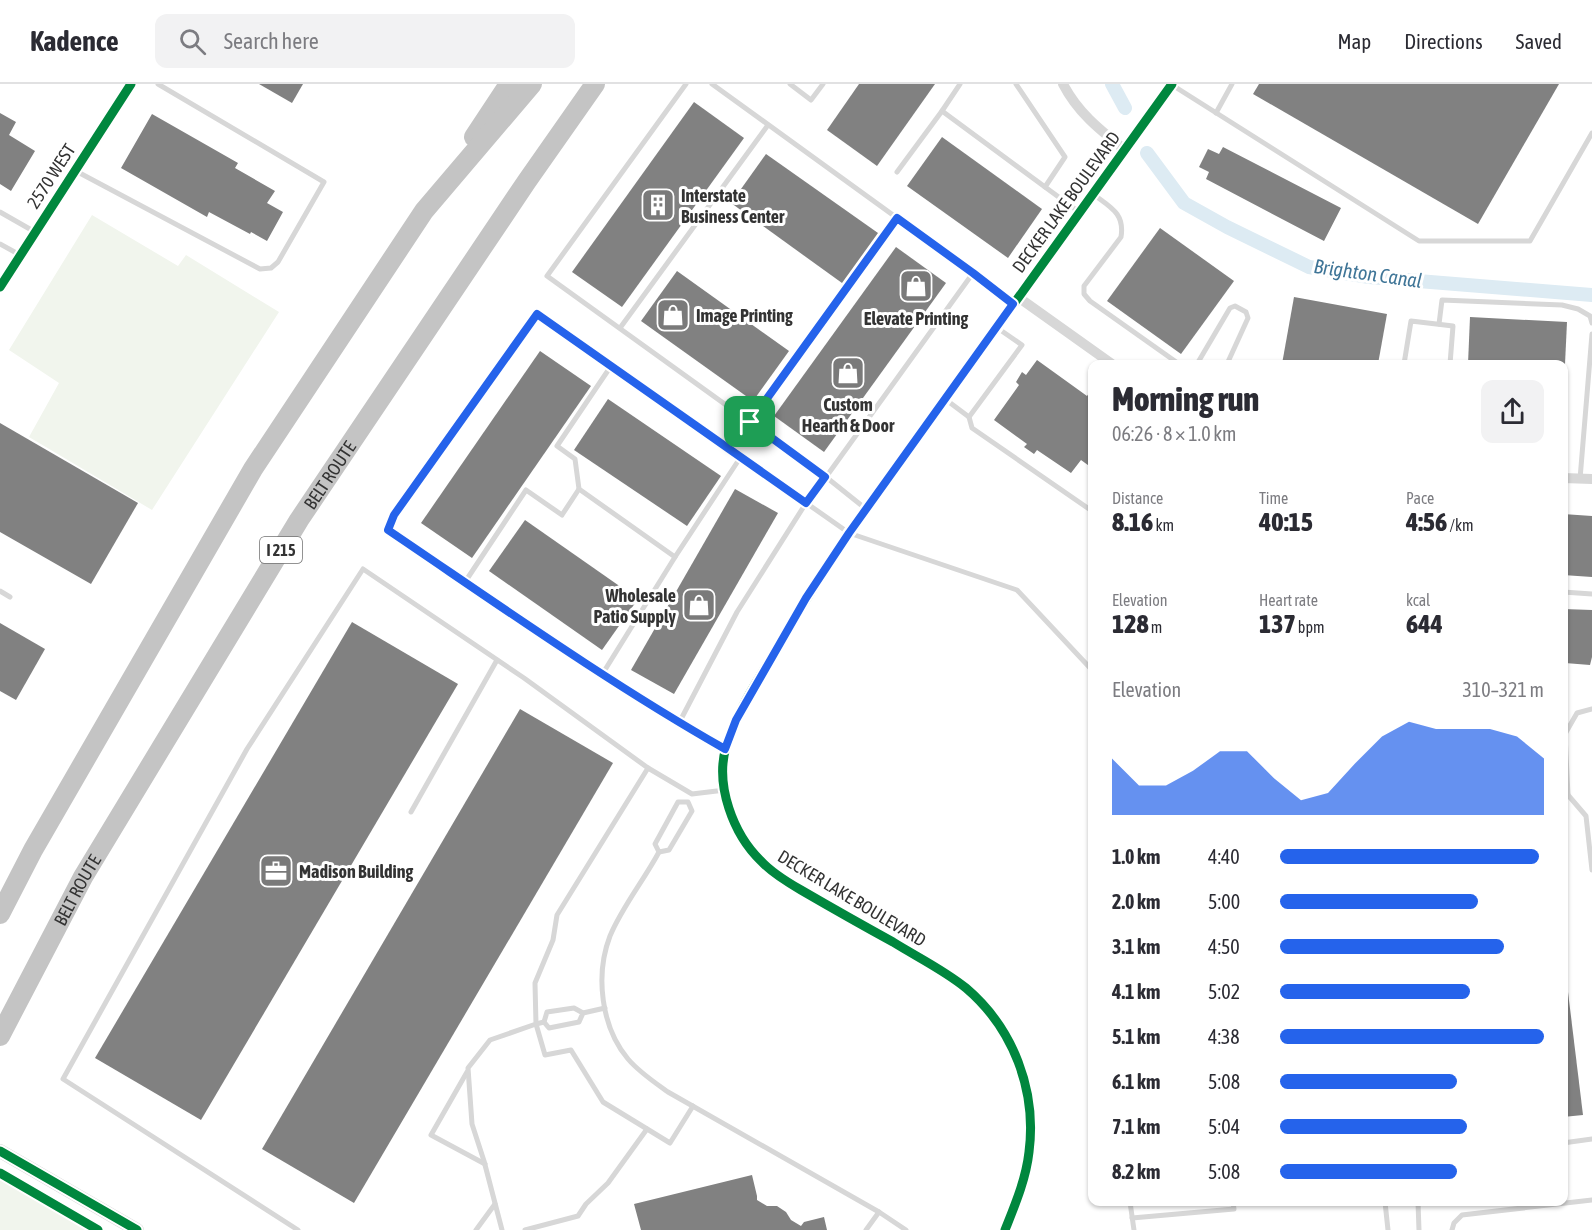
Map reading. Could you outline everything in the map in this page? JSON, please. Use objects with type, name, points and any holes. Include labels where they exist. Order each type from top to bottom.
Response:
[{"type":"highway","points":[[0,914],[33,850],[253,469],[509,84]]},
{"type":"highway","points":[[424,211],[532,84]]},
{"type":"highway","name":"BELT ROUTE","points":[[0,1036],[83,877],[299,520],[595,84]]},
{"type":"street","name":"2570 WEST","points":[[0,287],[131,84]]},
{"type":"street","points":[[1063,84],[1078,110],[1125,150]]},
{"type":"street","name":"DECKER LAKE BOULEVARD","points":[[1005,1230],[1025,1176],[1031,1124],[1029,1099],[1018,1059],[995,1019],[980,1001],[952,978],[801,890],[761,862],[747,846],[733,820],[725,790],[723,768],[725,749],[736,720],[753,688],[806,598],[849,533],[1172,84]]},
{"type":"street","points":[[1015,301],[1106,360]]},
{"type":"street","points":[[1568,478],[1592,479]]},
{"type":"street","points":[[0,1151],[137,1230]]},
{"type":"lane","points":[[75,170],[260,269],[271,268],[278,261],[324,182],[158,84]]},
{"type":"lane","points":[[686,84],[547,276],[750,422],[866,509]]},
{"type":"lane","points":[[712,84],[1015,301]]},
{"type":"lane","points":[[790,84],[811,100],[824,84]]},
{"type":"lane","points":[[897,172],[960,84]]},
{"type":"lane","points":[[1016,84],[1065,157],[1045,187]]},
{"type":"lane","points":[[1172,84],[1419,241],[1530,240],[1592,133]]},
{"type":"lane","points":[[1216,113],[1232,84]]},
{"type":"lane","points":[[942,111],[1079,212]]},
{"type":"lane","points":[[620,328],[768,125]]},
{"type":"lane","points":[[1093,194],[1117,213],[1122,228],[1121,237],[1084,286],[1084,294],[1090,301],[1173,360]]},
{"type":"lane","points":[[0,212],[35,232]]},
{"type":"lane","points":[[750,422],[897,218]]},
{"type":"lane","points":[[0,244],[20,255]]},
{"type":"lane","points":[[680,723],[737,612],[806,503],[973,273]]},
{"type":"lane","points":[[1439,324],[1442,300],[1562,305],[1578,309],[1590,316],[1592,323]]},
{"type":"lane","points":[[1199,360],[1230,308],[1235,306],[1246,312],[1248,318],[1229,360]]},
{"type":"lane","points":[[725,749],[603,673],[388,530],[394,515],[537,314],[849,533],[1017,590],[1088,666]]},
{"type":"lane","points":[[1405,360],[1411,321],[1453,326],[1450,360]]},
{"type":"lane","points":[[969,417],[1022,345],[996,327]]},
{"type":"lane","points":[[1580,479],[1592,334]]},
{"type":"lane","points":[[465,582],[526,490],[562,515],[579,489],[575,459],[557,446],[611,366]]},
{"type":"lane","points":[[945,399],[969,417],[972,428],[1088,507]]},
{"type":"lane","points":[[603,673],[740,458]]},
{"type":"lane","points":[[579,489],[675,557]]},
{"type":"lane","points":[[298,1230],[63,1079],[247,749],[363,569],[497,660],[648,768],[692,794],[725,790]]},
{"type":"lane","points":[[0,591],[10,597]]},
{"type":"lane","points":[[1568,592],[1592,594]]},
{"type":"lane","points":[[411,812],[497,660]]},
{"type":"lane","points":[[1568,729],[1577,713],[1592,709]]},
{"type":"lane","points":[[648,768],[557,915],[553,940],[535,983],[536,1024],[545,1055],[571,1050],[603,1102],[670,1143],[693,1106]]},
{"type":"lane","points":[[688,802],[692,794]]},
{"type":"lane","points":[[1568,799],[1586,816],[1592,870]]},
{"type":"lane","points":[[659,852],[655,844],[678,802],[688,802]]},
{"type":"lane","points":[[688,802],[692,811],[681,832],[669,850],[659,852],[610,937],[602,988],[612,1032],[628,1059],[653,1081],[879,1212],[906,1230]]},
{"type":"lane","points":[[544,1022],[547,1012],[574,1008],[583,1013],[605,1008]]},
{"type":"lane","points":[[544,1022],[549,1028],[579,1022],[583,1013]]},
{"type":"lane","points":[[485,1164],[431,1135],[468,1070],[490,1040],[544,1022]]},
{"type":"lane","points":[[468,1070],[472,1124],[502,1230]]},
{"type":"lane","points":[[525,1230],[578,1216],[586,1204],[608,1183],[647,1129]]},
{"type":"lane","points":[[1568,1142],[1592,1139]]},
{"type":"lane","points":[[1568,1203],[1592,1200]]},
{"type":"lane","points":[[476,1230],[495,1204]]},
{"type":"lane","points":[[1130,1206],[1134,1230]]},
{"type":"lane","points":[[1132,1218],[1234,1209],[1234,1206]]},
{"type":"lane","points":[[1382,1230],[1388,1230],[1385,1206]]},
{"type":"lane","points":[[1418,1206],[1419,1230]]},
{"type":"lane","points":[[1452,1230],[1454,1223],[1462,1215],[1540,1206]]},
{"type":"lane","points":[[866,1230],[879,1212]]},
{"type":"shaded area","points":[[92,215],[178,266],[186,255],[279,312],[152,510],[29,437],[59,383],[9,350]]},
{"type":"shaded area","points":[[0,1180],[87,1230],[0,1230]]},
{"type":"building","points":[[259,84],[303,84],[292,103]]},
{"type":"building","points":[[859,84],[935,84],[877,166],[827,130]]},
{"type":"building","points":[[1259,84],[1559,84],[1478,224],[1253,94]]},
{"type":"building","name":"Interstate Business Center","points":[[694,102],[744,138],[622,307],[572,272]]},
{"type":"building","points":[[0,113],[16,122],[9,135],[35,151],[11,191],[0,184]]},
{"type":"building","points":[[152,114],[238,163],[235,168],[275,191],[267,203],[283,212],[267,241],[209,212],[207,217],[121,168]]},
{"type":"building","points":[[942,137],[1042,209],[1008,258],[907,186]]},
{"type":"building","points":[[1223,147],[1341,208],[1324,241],[1206,179],[1209,172],[1199,167],[1208,149],[1219,154]]},
{"type":"building","name":"Interstate Business Center","points":[[766,154],[878,233],[842,283],[731,203]]},
{"type":"building","points":[[1160,228],[1234,281],[1181,354],[1107,301]]},
{"type":"building","points":[[896,247],[946,283],[824,452],[774,416]]},
{"type":"building","name":"Interstate Business Center","points":[[677,271],[789,351],[753,401],[641,321]]},
{"type":"building","points":[[1294,297],[1387,314],[1379,360],[1283,360]]},
{"type":"building","points":[[1470,317],[1567,322],[1565,360],[1468,360]]},
{"type":"building","points":[[540,351],[591,386],[472,558],[421,523]]},
{"type":"building","points":[[1037,360],[1088,395],[1088,465],[1081,460],[1071,473],[1037,450],[1034,454],[1024,447],[1027,444],[994,420],[1019,385],[1016,382],[1022,372],[1026,375]]},
{"type":"building","points":[[608,399],[721,476],[687,526],[574,450]]},
{"type":"building","points":[[0,423],[138,503],[91,584],[0,532]]},
{"type":"building","points":[[735,489],[778,513],[674,694],[631,670]]},
{"type":"building","points":[[1568,514],[1592,516],[1592,577],[1568,575]]},
{"type":"building","points":[[525,520],[638,599],[602,650],[489,571]]},
{"type":"building","points":[[1568,609],[1592,610],[1590,665],[1568,663]]},
{"type":"building","name":"Madison Building","points":[[352,622],[458,684],[201,1120],[95,1058]]},
{"type":"building","points":[[0,623],[45,649],[16,700],[0,691]]},
{"type":"building","points":[[520,709],[613,763],[354,1203],[262,1149]]},
{"type":"building","points":[[1568,992],[1583,1115],[1568,1116]]},
{"type":"building","points":[[752,1175],[757,1200],[767,1206],[777,1206],[801,1226],[804,1222],[824,1217],[827,1230],[641,1230],[634,1204]]},
{"type":"waterway","name":"Brighton Canal","points":[[1112,84],[1125,108]]},
{"type":"waterway","name":"Brighton Canal","points":[[1147,153],[1184,203],[1309,267],[1369,277],[1592,295]]},
{"type":"cycle path","points":[[0,287],[131,84]]},
{"type":"cycle path","points":[[1005,1230],[1020,1192],[1029,1152],[1031,1129],[1025,1083],[1009,1041],[983,1004],[958,981],[790,884],[765,865],[751,850],[735,823],[725,793],[723,762],[734,724],[746,701],[849,533],[1172,84]]},
{"type":"cycle path","points":[[0,1151],[137,1230]]},
{"type":"cycle path","points":[[0,1173],[98,1230]]},
{"type":"place","name":"Interstate Business Center","points":[[658,205]]},
{"type":"place","name":"Elevate Printing","points":[[916,286]]},
{"type":"place","name":"Image Printing","points":[[673,315]]},
{"type":"place","name":"Custom Hearth & Door","points":[[848,373]]},
{"type":"place","name":"Wholesale Patio Supply","points":[[699,605]]},
{"type":"place","name":"Madison Building","points":[[276,871]]},
{"type":"route","points":[[897,218],[1013,304],[849,533],[806,598],[753,688],[736,720],[725,749],[680,723],[521,620],[388,530],[394,515],[537,314],[806,503],[825,477],[750,422],[897,218]]}]
